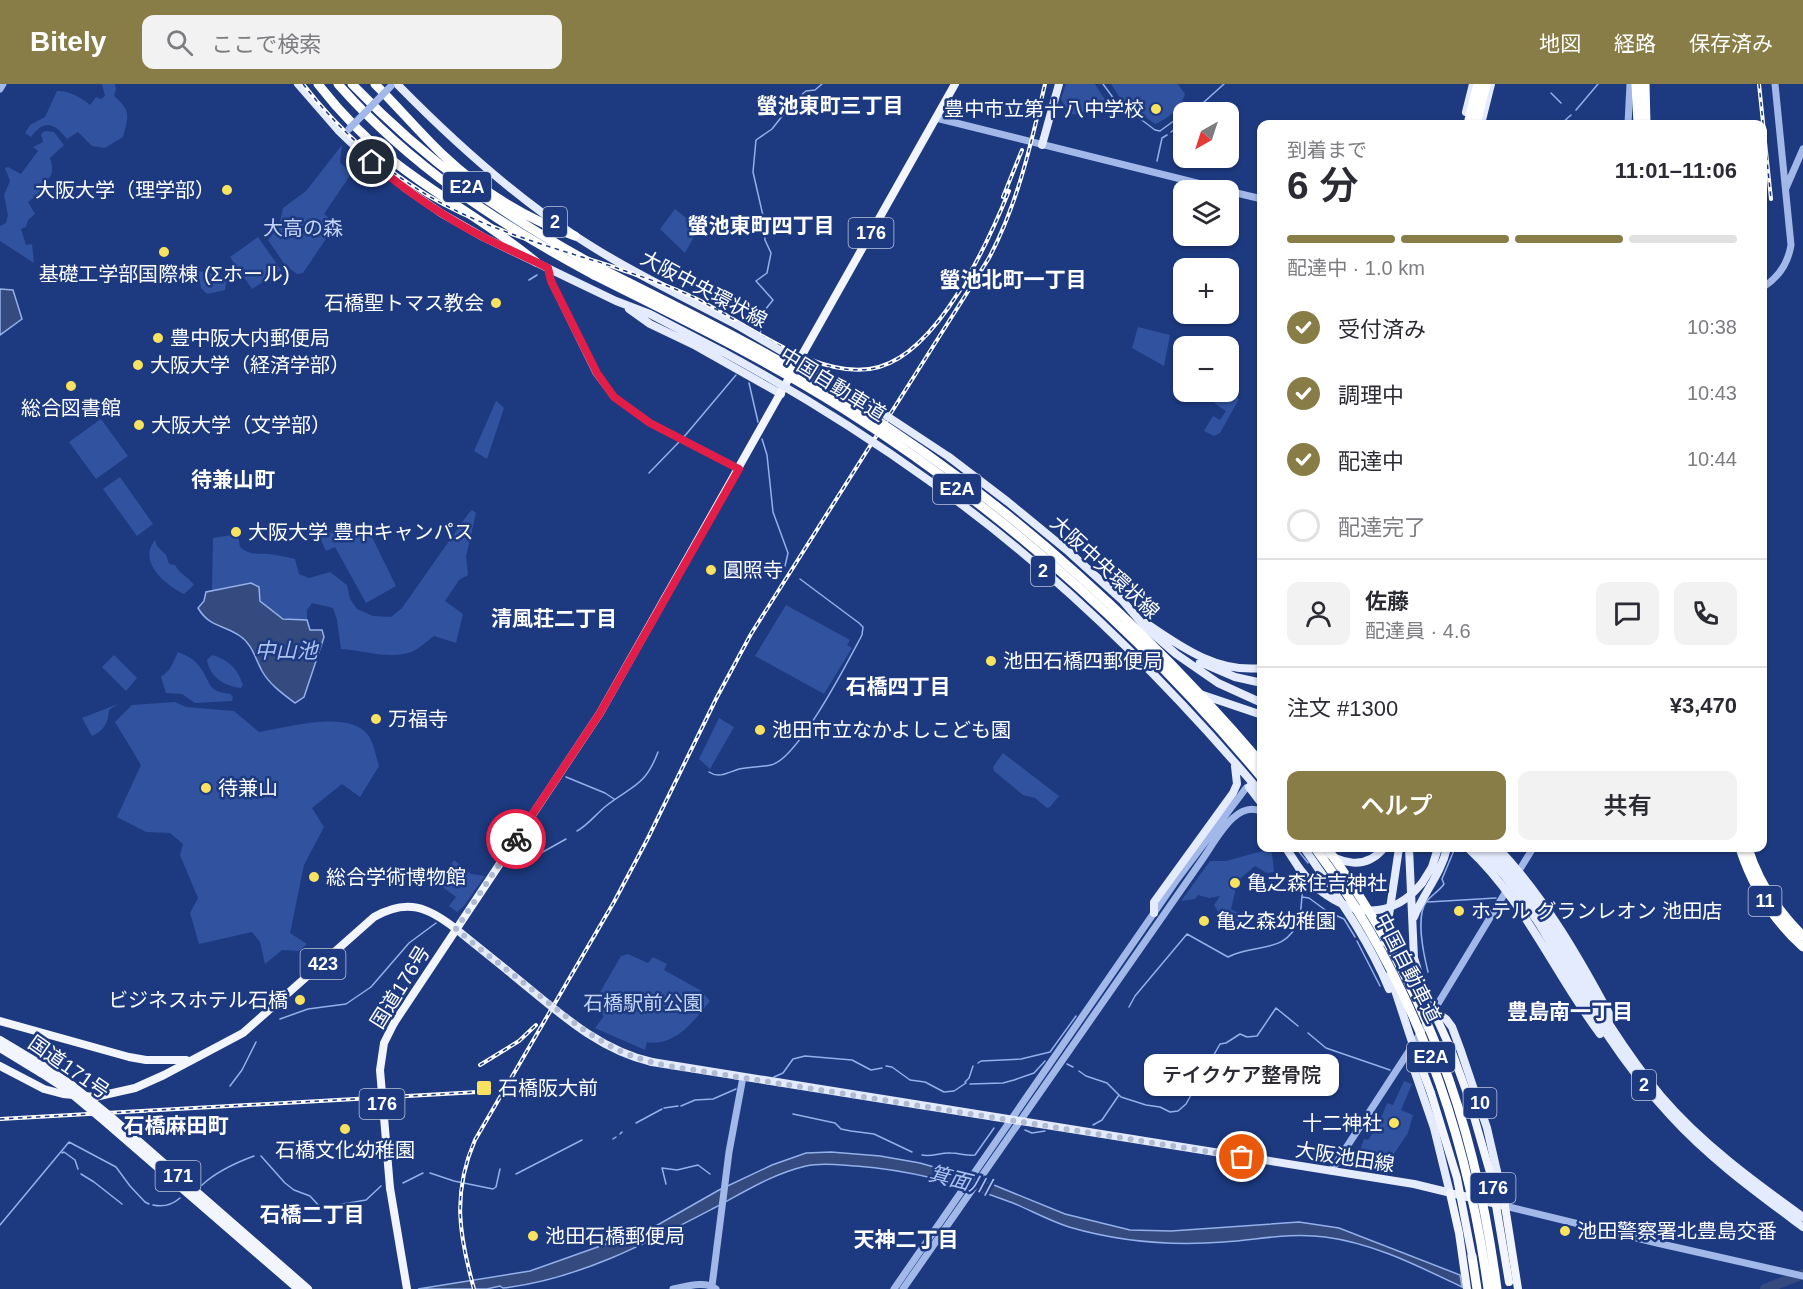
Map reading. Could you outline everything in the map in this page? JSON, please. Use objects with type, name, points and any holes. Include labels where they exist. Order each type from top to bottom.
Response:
[{"type":"highway","points":[[318,84],[350,120],[392,160],[536,262]]},
{"type":"highway","name":"中国自動車道","points":[[338,84],[375,123],[410,154],[465,198],[510,228],[767,353],[844,399],[940,465],[997,507],[1100,595],[1195,688],[1257,759]]},
{"type":"highway","name":"中国自動車道","points":[[352,84],[415,146],[480,197],[596,271],[728,342],[842,408],[935,472],[1034,550],[1122,629],[1184,690],[1257,778]]},
{"type":"highway","points":[[375,84],[440,152],[469,176],[526,215],[575,236]]},
{"type":"highway","name":"国道176号","points":[[407,1289],[390,1188],[380,1070],[384,1043],[394,1023],[588,733],[956,84]]},
{"type":"highway","points":[[1467,120],[1478,84]]},
{"type":"highway","points":[[1477,120],[1486,84]]},
{"type":"highway","points":[[1636,84],[1638,120]]},
{"type":"highway","points":[[1645,84],[1646,120]]},
{"type":"highway","name":"中国自動車道","points":[[1318,852],[1351,899],[1383,954],[1424,1040],[1454,1122],[1466,1165],[1488,1289]]},
{"type":"highway","name":"中国自動車道","points":[[1330,852],[1378,924],[1416,996],[1433,1035],[1449,1077],[1475,1163],[1497,1289]]},
{"type":"highway","name":"11","points":[[1742,852],[1763,898],[1780,922],[1803,947]]},
{"type":"highway","name":"11","points":[[1750,852],[1772,899],[1803,936]]},
{"type":"highway","name":"423","points":[[0,1066],[44,1089],[63,1094],[95,1097],[124,1092],[164,1076],[226,1044],[250,1028],[374,917],[383,912],[400,907],[418,907],[436,914],[456,929]]},
{"type":"highway","name":"176","points":[[1433,1010],[1468,1096],[1491,1176],[1509,1287]]},
{"type":"highway","name":"423","points":[[0,1021],[129,1057],[181,1061],[195,1058]]},
{"type":"highway","name":"国道171号","points":[[0,1040],[43,1070],[105,1121],[298,1289]]},
{"type":"highway","name":"176","points":[[1413,1045],[1431,1093],[1457,1178],[1472,1257]]},
{"type":"highway","name":"国道171号","points":[[0,1048],[72,1085],[308,1289]]},
{"type":"highway","points":[[160,1060],[164,1064],[164,1076]]},
{"type":"highway","points":[[1450,1193],[1467,1289]]},
{"type":"highway","points":[[1505,1206],[1518,1289]]},
{"type":"highway","points":[[1472,1257],[1476,1289]]},
{"type":"main road","name":"2","points":[[298,84],[383,171],[441,213],[483,237],[616,301],[650,314],[723,352],[831,414],[931,482],[1026,556],[1083,606],[1148,668],[1257,789]]},
{"type":"main road","points":[[1042,145],[1059,84]]},
{"type":"main road","points":[[1467,120],[1473,84]]},
{"type":"main road","points":[[1482,120],[1491,84]]},
{"type":"main road","name":"大阪中央環状線","points":[[394,85],[497,178],[575,236],[737,325],[843,387],[949,457],[1051,537],[1124,602],[1144,627],[1191,665],[1218,683],[1257,701]]},
{"type":"main road","points":[[616,301],[650,324],[696,346],[781,394]]},
{"type":"main road","name":"2","points":[[1124,602],[1149,625]]},
{"type":"main road","points":[[1149,625],[1188,650],[1214,662],[1237,668],[1257,668]]},
{"type":"main road","points":[[1149,625],[1171,644],[1209,666],[1242,679],[1257,682]]},
{"type":"main road","name":"2","points":[[1148,668],[1210,699],[1257,713]]},
{"type":"main road","name":"2","points":[[1233,763],[1257,797]]},
{"type":"main road","points":[[1155,913],[1154,902],[1233,793],[1237,784],[1233,763]]},
{"type":"main road","points":[[1289,852],[1299,868],[1324,894],[1339,904],[1359,910],[1377,910],[1394,905],[1407,897],[1422,882],[1432,867],[1437,852]]},
{"type":"main road","points":[[1307,852],[1375,957],[1413,1045]]},
{"type":"main road","points":[[1326,852],[1336,859],[1355,863],[1370,860],[1379,852]]},
{"type":"main road","points":[[1398,852],[1384,951],[1389,974],[1413,1045],[1410,1058],[1434,1128],[1450,1193]]},
{"type":"main road","name":"10","points":[[1409,852],[1414,958],[1433,1010],[1446,1019],[1461,1051],[1487,1128],[1505,1206]]},
{"type":"main road","points":[[1410,877],[1414,852]]},
{"type":"main road","points":[[1412,921],[1420,902],[1438,874],[1446,852]]},
{"type":"main road","points":[[1472,852],[1507,891],[1533,927],[1600,1035],[1624,1052]]},
{"type":"main road","name":"2","points":[[1482,852],[1541,920]]},
{"type":"main road","name":"2","points":[[1492,852],[1517,880],[1624,1052],[1689,1125],[1789,1212],[1803,1227]]},
{"type":"main road","name":"2","points":[[1502,852],[1548,910],[1588,975],[1624,1052]]},
{"type":"main road","name":"大阪池田線","points":[[456,929],[600,1042],[629,1056],[743,1077],[1414,1184],[1505,1206]]},
{"type":"main road","name":"2","points":[[1789,1212],[1803,1217]]},
{"type":"street","points":[[0,88],[3,84]]},
{"type":"street","points":[[1628,120],[1630,84]]},
{"type":"street","points":[[1767,284],[1780,272],[1790,253],[1791,238],[1775,84]]},
{"type":"street","points":[[345,131],[394,85]]},
{"type":"street","points":[[936,118],[1183,180]]},
{"type":"street","points":[[1786,189],[1803,149]]},
{"type":"street","points":[[1239,194],[1257,198]]},
{"type":"street","points":[[548,268],[551,281],[591,363],[614,397],[650,423],[739,469]]},
{"type":"street","points":[[1015,1121],[1155,913],[1246,788]]},
{"type":"street","points":[[903,1289],[925,1251],[1015,1121],[1233,817],[1244,810],[1257,810]]},
{"type":"street","points":[[1331,1171],[1413,1045],[1531,852]]},
{"type":"street","points":[[673,1289],[697,1285],[714,1287],[724,1187],[743,1077]]},
{"type":"street","points":[[1505,1206],[1803,1276]]},
{"type":"street","points":[[894,1289],[925,1251]]},
{"type":"green space","points":[[102,84],[115,84],[114,96],[126,110],[127,119],[123,137],[105,148],[92,146],[78,132],[67,139],[50,125],[41,127],[31,137],[25,133],[30,125],[45,117],[57,91],[75,95],[90,105],[96,97],[101,99],[105,96]]},
{"type":"green space","points":[[1066,84],[1095,84],[1107,103],[1106,108],[1084,115],[1070,114],[1061,99]]},
{"type":"green space","points":[[1111,84],[1178,84],[1185,94],[1181,102],[1173,102],[1173,112],[1155,124],[1120,98]]},
{"type":"green space","points":[[45,131],[54,132],[64,145],[50,158],[51,175],[40,187],[41,192],[28,202],[35,214],[28,220],[26,227],[21,229],[26,245],[32,244],[34,263],[0,241],[0,226],[6,223],[8,215],[4,195],[10,181],[5,168],[8,167],[21,174],[38,151],[33,147],[43,142],[41,134]]},
{"type":"green space","name":"大高の森","points":[[342,145],[340,162],[351,174],[324,214],[336,224],[303,273],[297,274],[285,265],[268,240],[279,226],[283,208],[306,191]]},
{"type":"green space","points":[[675,209],[699,228],[685,253],[660,229]]},
{"type":"green space","points":[[258,237],[281,270],[252,289],[230,257]]},
{"type":"green space","points":[[198,271],[227,280],[225,290],[207,294],[201,288]]},
{"type":"green space","points":[[1138,327],[1170,335],[1164,366],[1132,348]]},
{"type":"green space","points":[[496,401],[504,408],[487,459],[474,451]]},
{"type":"green space","points":[[1237,402],[1220,433],[1214,436],[1204,431],[1213,416],[1220,420],[1226,411],[1214,403]]},
{"type":"green space","points":[[101,419],[128,456],[96,479],[69,442]]},
{"type":"green space","points":[[120,477],[153,524],[137,536],[103,489]]},
{"type":"green space","points":[[472,510],[476,513],[466,556],[468,575],[459,580],[445,601],[463,614],[456,643],[434,636],[414,651],[393,655],[341,649],[333,608],[312,603],[307,610],[307,620],[288,619],[266,606],[251,583],[212,590],[213,538],[238,534],[240,547],[247,552],[295,559],[299,574],[309,578],[330,572],[347,585],[350,599],[357,609],[373,616],[391,617],[402,608]]},
{"type":"green space","points":[[350,521],[357,534],[368,529],[396,586],[366,603],[335,547],[326,551],[320,538]]},
{"type":"green space","points":[[155,540],[157,546],[166,555],[169,564],[175,565],[194,585],[184,594],[169,585],[156,572],[149,556],[150,548]]},
{"type":"green space","points":[[786,605],[850,640],[847,645],[852,648],[824,694],[755,656]]},
{"type":"green space","points":[[178,652],[195,661],[210,685],[216,691],[230,694],[233,697],[232,701],[195,703],[182,694],[166,693],[161,677],[170,669]]},
{"type":"green space","points":[[114,655],[137,678],[126,691],[102,667]]},
{"type":"green space","points":[[212,655],[228,662],[235,669],[243,685],[241,688],[224,683],[211,672],[207,660]]},
{"type":"green space","points":[[175,702],[186,707],[234,711],[259,732],[300,724],[332,722],[359,727],[370,738],[379,766],[360,797],[342,784],[312,808],[324,827],[304,865],[290,933],[307,944],[299,951],[282,950],[265,964],[260,942],[252,932],[199,944],[190,913],[198,898],[180,855],[183,844],[170,833],[146,832],[117,817],[141,765],[115,722],[132,705]]},
{"type":"green space","points":[[118,704],[109,710],[108,719],[102,729],[92,736],[82,718]]},
{"type":"green space","points":[[719,718],[734,727],[710,769],[699,759]]},
{"type":"green space","points":[[1003,753],[1059,796],[1050,807],[1047,808],[1035,798],[1023,795],[994,771],[993,767]]},
{"type":"green space","points":[[1259,852],[1272,853],[1274,872],[1267,873],[1255,866],[1235,883],[1231,909],[1244,916],[1243,921],[1232,921],[1222,916],[1214,905],[1220,896],[1209,898],[1198,895],[1195,899],[1181,901],[1210,861],[1226,861]]},
{"type":"green space","points":[[454,860],[471,874],[485,876],[464,906],[457,912],[449,906],[456,897],[441,886],[447,878],[444,875]]},
{"type":"green space","name":"石橋駅前公園","points":[[628,954],[648,963],[653,957],[667,964],[664,970],[700,990],[710,1001],[683,1031],[667,1040],[647,1042],[645,1050],[595,1028],[604,1016],[592,1006],[621,956]]},
{"type":"green space","name":"十二神社","points":[[1404,1081],[1412,1084],[1401,1110],[1413,1115],[1408,1133],[1384,1168],[1358,1156],[1364,1139],[1368,1140],[1380,1121],[1387,1103],[1393,1105]]},
{"type":"water","points":[[0,289],[13,290],[22,319],[0,335]]},
{"type":"water","name":"中山池","points":[[251,583],[259,587],[260,601],[283,619],[307,620],[310,630],[322,630],[324,637],[304,697],[295,703],[269,681],[244,639],[207,619],[198,608],[204,601],[206,592]]},
{"type":"water","points":[[831,1152],[880,1156],[920,1163],[989,1183],[1065,1214],[1130,1230],[1171,1231],[1299,1222],[1339,1228],[1460,1275],[1462,1287],[1395,1256],[1343,1240],[1300,1235],[1204,1243],[1165,1243],[1126,1239],[1069,1227],[994,1196],[936,1179],[876,1168],[825,1164],[794,1169],[770,1179],[638,1246],[558,1277],[503,1288],[500,1286],[487,1289],[418,1289],[530,1271],[654,1227],[719,1190],[772,1165],[806,1153]]},
{"type":"waterway","points":[[760,321],[761,315],[773,300],[756,281],[767,273],[771,253],[765,240],[764,220],[753,172],[756,140],[772,129],[794,101],[806,91],[815,90],[822,84]]},
{"type":"waterway","points":[[1103,84],[1114,99],[1155,130],[1160,131],[1173,121]]},
{"type":"waterway","points":[[1204,102],[1224,84]]},
{"type":"waterway","points":[[1576,110],[1598,84]]},
{"type":"waterway","points":[[1551,93],[1561,103]]},
{"type":"waterway","points":[[1565,120],[1571,115]]},
{"type":"waterway","points":[[1157,161],[1162,138],[1167,135]]},
{"type":"waterway","points":[[529,280],[537,275]]},
{"type":"waterway","points":[[760,335],[761,329]]},
{"type":"waterway","points":[[683,438],[736,375]]},
{"type":"waterway","points":[[749,383],[758,422]]},
{"type":"waterway","points":[[762,439],[767,455],[773,512],[788,553],[785,566]]},
{"type":"waterway","points":[[649,473],[679,442]]},
{"type":"waterway","points":[[709,772],[716,775],[724,774],[739,769],[771,765],[782,759],[795,746],[821,708],[862,635],[863,627],[859,623],[800,579]]},
{"type":"waterway","points":[[577,831],[606,806],[636,785],[648,772],[658,752]]},
{"type":"waterway","points":[[566,777],[614,799]]},
{"type":"waterway","points":[[525,862],[566,839]]},
{"type":"waterway","points":[[1299,852],[1308,863]]},
{"type":"waterway","points":[[1428,972],[1421,925],[1423,907],[1444,884],[1442,879],[1453,852]]},
{"type":"waterway","points":[[1129,1007],[1135,996],[1187,934],[1228,957],[1270,946],[1287,938],[1294,930],[1299,918],[1303,889]]},
{"type":"waterway","points":[[1302,897],[1309,898],[1328,912],[1344,919],[1355,937]]},
{"type":"waterway","points":[[1428,902],[1496,898]]},
{"type":"waterway","points":[[280,1019],[308,1009],[346,1004],[371,987],[409,943],[436,923]]},
{"type":"waterway","points":[[1357,941],[1380,986]]},
{"type":"waterway","points":[[1079,1071],[1086,1076],[1107,1083],[1121,1097],[1160,1107],[1170,1112],[1178,1111],[1186,1104],[1220,1044],[1240,1034],[1247,1037],[1257,1036],[1276,1008],[1298,1026]]},
{"type":"waterway","points":[[978,1063],[1021,1059],[1050,1052],[1076,1016]]},
{"type":"waterway","points":[[1308,1033],[1326,1048],[1390,1070]]},
{"type":"waterway","points":[[230,1086],[242,1070],[256,1042]]},
{"type":"waterway","points":[[774,1077],[783,1073],[793,1059],[805,1056],[852,1060],[871,1070],[882,1068]]},
{"type":"waterway","points":[[970,1084],[1003,1083],[1014,1080],[1034,1073],[1045,1061]]},
{"type":"waterway","points":[[1067,1064],[1073,1067]]},
{"type":"waterway","points":[[886,1066],[892,1067],[910,1080],[925,1082],[944,1092],[954,1091],[966,1083]]},
{"type":"waterway","points":[[965,1082],[973,1066]]},
{"type":"waterway","points":[[681,1106],[695,1100],[713,1099],[736,1089]]},
{"type":"waterway","points":[[1093,1125],[1102,1120],[1119,1095]]},
{"type":"waterway","points":[[664,1108],[678,1106]]},
{"type":"waterway","points":[[636,1123],[662,1109]]},
{"type":"waterway","points":[[793,1114],[835,1123],[841,1129],[874,1134],[912,1152]]},
{"type":"waterway","points":[[922,1155],[947,1153],[975,1155],[994,1128]]},
{"type":"waterway","points":[[1025,1130],[1032,1133],[1045,1131]]},
{"type":"waterway","points":[[516,1174],[582,1140]]},
{"type":"waterway","points":[[0,1225],[69,1142],[116,1167],[130,1186],[149,1204]]},
{"type":"waterway","points":[[62,1153],[64,1152],[75,1160],[78,1169]]},
{"type":"waterway","points":[[202,1185],[226,1168],[254,1156]]},
{"type":"waterway","points":[[261,1156],[285,1183],[294,1190],[310,1196],[321,1208]]},
{"type":"waterway","points":[[666,1184],[662,1168],[677,1170],[698,1165],[710,1174]]},
{"type":"waterway","points":[[430,1173],[454,1181],[493,1189],[496,1187],[500,1169]]},
{"type":"waterway","points":[[403,1183],[423,1173]]},
{"type":"waterway","points":[[81,1174],[122,1204]]},
{"type":"waterway","points":[[331,1206],[366,1200],[381,1186]]},
{"type":"waterway","points":[[153,1205],[167,1205],[180,1198]]},
{"type":"waterway","name":"箕面川","points":[[1765,1289],[1803,1274]]},
{"type":"railway","points":[[303,84],[330,116],[376,159],[409,184],[449,207],[520,237],[674,289],[693,297],[783,347],[832,367],[856,370],[879,367],[901,357],[922,340],[941,318],[974,266],[1009,191]]},
{"type":"railway","points":[[474,1289],[460,1214],[463,1178],[475,1140],[614,902],[751,634],[989,258],[1016,195],[1045,84]]},
{"type":"railway","points":[[1759,84],[1763,120]]},
{"type":"railway","points":[[1003,197],[1022,150]]},
{"type":"railway","points":[[1767,161],[1771,199]]},
{"type":"railway","points":[[480,1065],[519,1041],[536,1025]]},
{"type":"railway","points":[[0,1119],[478,1092]]},
{"type":"way so far","points":[[516,839],[456,929],[576,1025],[600,1042],[629,1056],[669,1066],[1242,1157]]},
{"type":"place","name":"豊中市立第十八中学校","points":[[1156,109]]},
{"type":"place","name":"大阪大学（理学部）","points":[[227,190]]},
{"type":"place","name":"基礎工学部国際棟 (Σホール)","points":[[164,252]]},
{"type":"place","name":"石橋聖トマス教会","points":[[496,303]]},
{"type":"place","name":"豊中阪大内郵便局","points":[[158,338]]},
{"type":"place","name":"大阪大学（経済学部）","points":[[138,365]]},
{"type":"place","name":"総合図書館","points":[[71,386]]},
{"type":"place","name":"大阪大学（文学部）","points":[[139,425]]},
{"type":"place","name":"大阪大学 豊中キャンパス","points":[[236,532]]},
{"type":"place","name":"圓照寺","points":[[711,570]]},
{"type":"place","name":"池田石橋四郵便局","points":[[991,661]]},
{"type":"place","name":"万福寺","points":[[376,719]]},
{"type":"place","name":"池田市立なかよしこども園","points":[[760,730]]},
{"type":"place","name":"待兼山","points":[[206,788]]},
{"type":"place","name":"総合学術博物館","points":[[314,877]]},
{"type":"place","name":"亀之森住吉神社","points":[[1235,883]]},
{"type":"place","name":"ホテル グランレオン 池田店","points":[[1459,911]]},
{"type":"place","name":"亀之森幼稚園","points":[[1204,921]]},
{"type":"place","name":"ビジネスホテル石橋","points":[[300,1000]]},
{"type":"place","name":"石橋阪大前","points":[[484,1088]]},
{"type":"place","name":"十二神社","points":[[1394,1123]]},
{"type":"place","name":"石橋文化幼稚園","points":[[345,1129]]},
{"type":"place","name":"テイクケア整骨院","points":[[1242,1157]]},
{"type":"place","name":"池田警察署北豊島交番","points":[[1565,1231]]},
{"type":"place","name":"池田石橋郵便局","points":[[533,1236]]},
{"type":"district","name":"螢池東町三丁目","points":[[830,105]]},
{"type":"district","name":"螢池東町四丁目","points":[[761,225]]},
{"type":"district","name":"螢池北町一丁目","points":[[1013,279]]},
{"type":"district","name":"待兼山町","points":[[233,479]]},
{"type":"district","name":"清風荘二丁目","points":[[554,618]]},
{"type":"district","name":"石橋四丁目","points":[[898,686]]},
{"type":"district","name":"豊島南一丁目","points":[[1570,1011]]},
{"type":"district","name":"石橋麻田町","points":[[176,1125]]},
{"type":"district","name":"石橋二丁目","points":[[312,1214]]},
{"type":"district","name":"天神二丁目","points":[[906,1239]]},
{"type":"route","points":[[372,162],[441,213],[483,237],[548,268],[551,281],[591,363],[614,397],[650,423],[739,469],[588,733],[516,839]]}]
